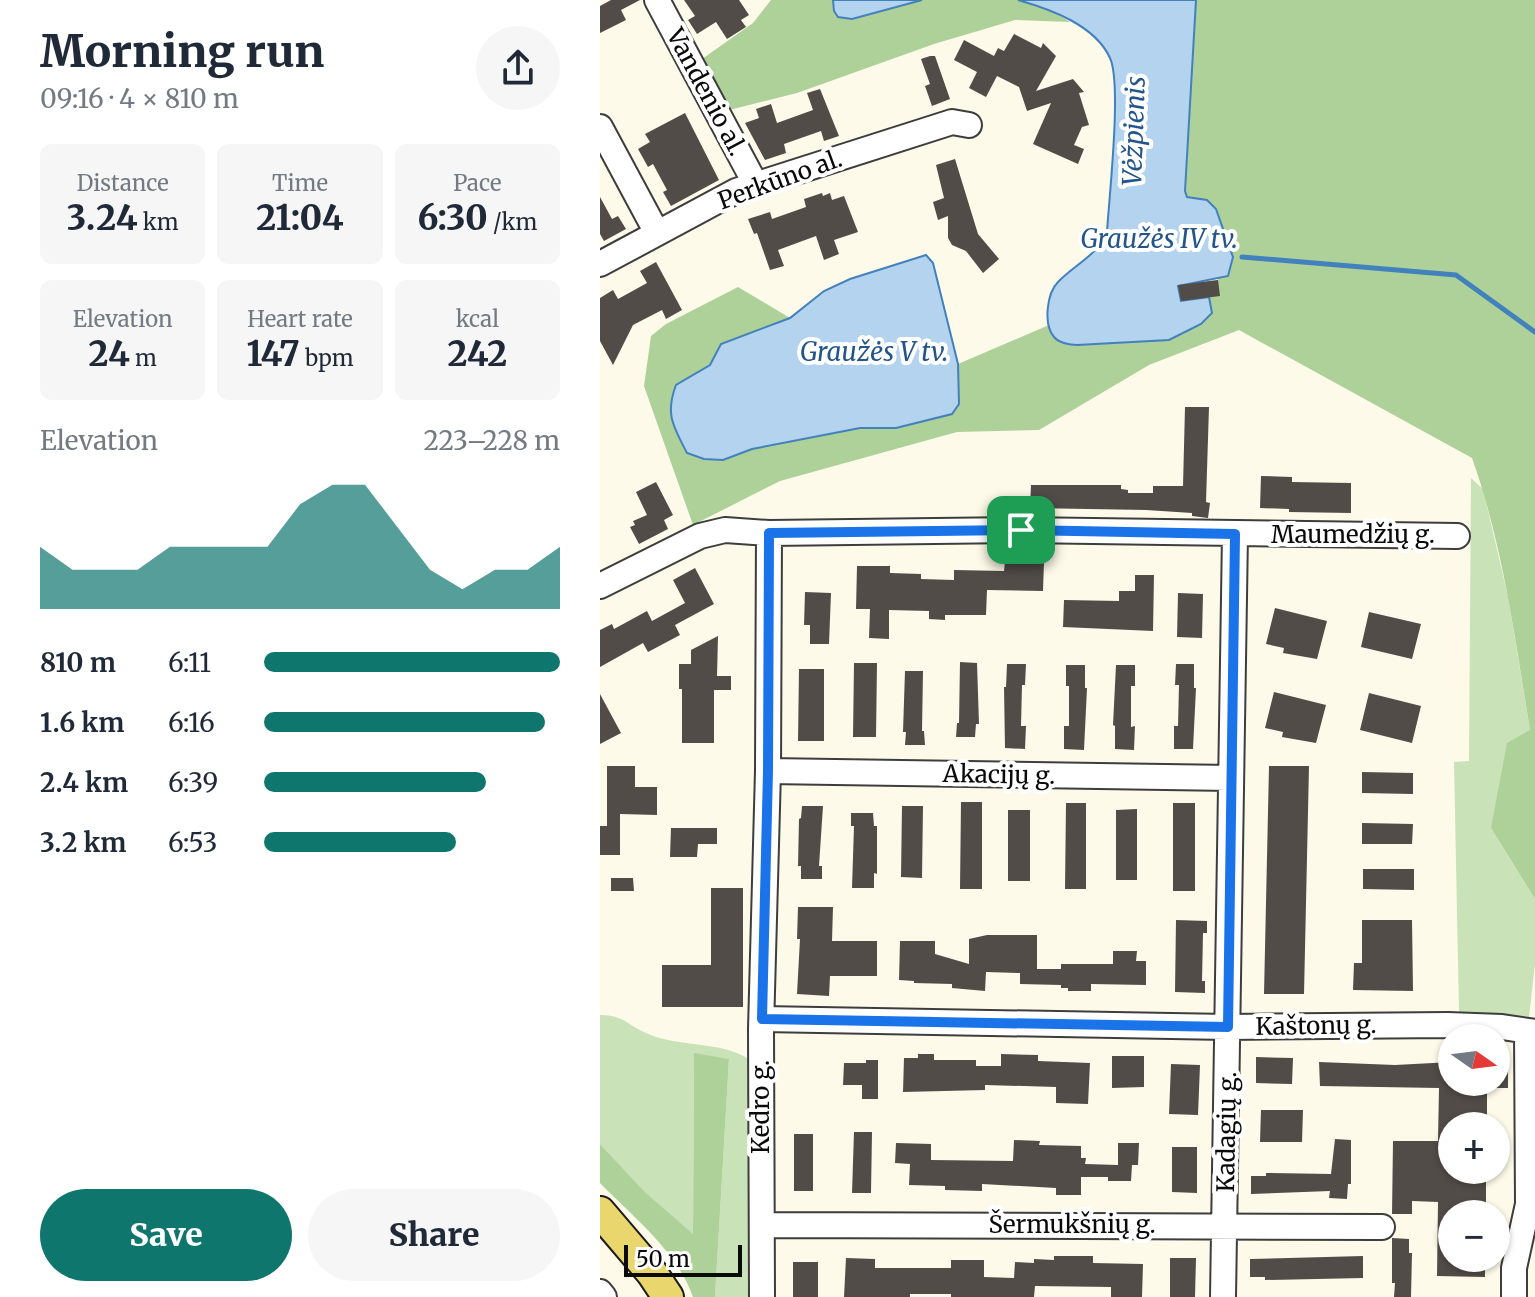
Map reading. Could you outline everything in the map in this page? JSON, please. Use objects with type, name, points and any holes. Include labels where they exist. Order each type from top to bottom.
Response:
[{"type":"main road","points":[[600,1212],[652,1273],[668,1297]]},
{"type":"street","name":"Vandenio al.","points":[[657,0],[756,185]]},
{"type":"street","name":"Perkūno al.","points":[[600,264],[736,191],[952,122],[969,125]]},
{"type":"street","points":[[600,127],[657,233]]},
{"type":"street","name":"Maumedžių g.","points":[[600,586],[700,536],[725,530],[769,533],[1021,530],[1457,536]]},
{"type":"street","name":"Kedro g.","points":[[762,1297],[762,1019],[768,771],[769,533]]},
{"type":"street","name":"Kadagių g.","points":[[1223,1297],[1235,534]]},
{"type":"street","name":"Akacijų g.","points":[[768,771],[1231,778]]},
{"type":"street","name":"Kaštonų g.","points":[[762,1019],[1228,1027],[1448,1025],[1531,1032]]},
{"type":"street","points":[[1514,1297],[1514,1268],[1527,1242],[1531,1032]]},
{"type":"street","name":"Šermukšnių g.","points":[[762,1225],[1382,1227]]},
{"type":"green space","points":[[771,0],[833,0],[834,11],[852,19],[922,0],[1018,0],[1048,8],[1070,22],[1015,20],[934,44],[797,93],[729,110],[702,59],[753,23]]},
{"type":"green space","points":[[1196,0],[1535,0],[1535,899],[1491,828],[1507,743],[1530,730],[1500,558],[1472,458],[1239,330],[1149,365],[1039,430],[957,432],[780,481],[693,525],[644,386],[651,336],[666,324],[738,287],[790,318],[721,344],[710,365],[676,385],[723,460],[752,449],[860,428],[896,428],[959,404],[958,364],[1049,325],[1059,340],[1077,345],[1181,301],[1178,285],[1218,280],[1206,200],[1187,197],[1185,191]]},
{"type":"green space","points":[[1471,478],[1483,489],[1508,597],[1530,730],[1491,828],[1535,899],[1535,964],[1529,1017],[1459,1013],[1454,762],[1469,761]]},
{"type":"green space","points":[[600,1015],[619,1018],[658,1038],[724,1049],[749,1059],[750,1297],[715,1297],[729,1059],[694,1054],[693,1235],[645,1192],[600,1144]]},
{"type":"green space","points":[[694,1053],[729,1059],[715,1297],[693,1297],[686,1280],[665,1250],[600,1183],[600,1144],[645,1192],[693,1234]]},
{"type":"water","points":[[833,0],[922,0],[852,19],[838,17]]},
{"type":"water","name":"Graužės IV tv.","points":[[1018,0],[1196,0],[1185,191],[1187,197],[1207,200],[1216,209],[1233,257],[1228,276],[1178,286],[1181,301],[1209,297],[1212,313],[1201,324],[1169,340],[1077,345],[1054,337],[1048,324],[1048,309],[1054,287],[1092,254],[1107,232],[1115,116],[1113,72],[1110,58],[1094,36],[1070,20]]},
{"type":"water","name":"Graužės V tv.","points":[[926,255],[933,263],[958,364],[959,404],[952,414],[896,428],[860,428],[752,449],[723,460],[704,459],[687,453],[672,420],[671,404],[676,385],[710,365],[721,344],[790,318],[824,291],[850,279]]},
{"type":"building","points":[[611,0],[640,0],[621,10],[626,20],[600,33],[600,6]]},
{"type":"building","points":[[684,0],[739,0],[749,15],[741,20],[746,27],[727,39],[716,22],[697,34],[688,20],[695,16]]},
{"type":"building","points":[[1014,34],[1041,48],[1043,43],[1056,56],[1036,91],[1073,79],[1084,92],[1079,93],[1089,125],[1082,127],[1074,145],[1084,149],[1078,164],[1033,144],[1051,103],[1027,111],[1019,87],[997,76],[986,97],[969,88],[977,72],[954,60],[964,40],[994,56],[998,48],[1004,51]]},
{"type":"building","points":[[935,56],[950,99],[932,106],[925,86],[930,84],[921,59]]},
{"type":"building","points":[[820,89],[839,136],[824,141],[821,131],[784,144],[786,153],[765,160],[745,123],[759,118],[756,109],[771,104],[777,123],[813,110],[807,93]]},
{"type":"building","points":[[685,113],[719,180],[671,206],[663,192],[667,190],[653,164],[648,167],[638,149],[650,142],[645,134]]},
{"type":"building","points":[[955,159],[978,234],[999,259],[983,273],[966,251],[952,245],[948,238],[948,216],[938,220],[933,202],[944,198],[936,165]]},
{"type":"building","points":[[822,193],[823,196],[830,193],[832,200],[844,196],[858,232],[834,240],[839,254],[824,260],[816,236],[778,250],[784,266],[770,270],[757,233],[754,234],[748,219],[770,212],[772,219],[806,207],[804,199]]},
{"type":"building","points":[[600,197],[612,219],[618,216],[626,229],[604,241],[600,234]]},
{"type":"building","points":[[656,262],[682,310],[666,319],[662,310],[633,325],[613,365],[600,341],[600,298],[613,290],[618,299],[647,283],[640,271]]},
{"type":"building","points":[[1218,280],[1220,296],[1181,301],[1178,285]]},
{"type":"building","points":[[1185,407],[1209,407],[1208,518],[1192,516],[1192,513],[1146,510],[1030,508],[1031,485],[1121,485],[1121,489],[1128,490],[1128,493],[1153,493],[1153,486],[1183,486]]},
{"type":"building","points":[[1261,476],[1292,477],[1292,482],[1351,483],[1351,513],[1289,512],[1289,509],[1260,508]]},
{"type":"building","points":[[656,482],[673,515],[664,520],[668,529],[639,544],[630,527],[635,525],[633,521],[647,515],[636,492]]},
{"type":"building","points":[[1005,561],[1044,562],[1043,591],[987,590],[986,615],[945,615],[945,620],[929,619],[929,611],[889,610],[889,639],[869,638],[870,609],[856,609],[857,566],[890,566],[890,573],[921,574],[921,579],[954,580],[954,570],[1004,571]]},
{"type":"building","points":[[695,568],[714,604],[675,625],[680,635],[648,652],[643,643],[600,667],[600,630],[612,624],[614,629],[647,611],[652,621],[685,603],[673,580]]},
{"type":"building","points":[[1135,575],[1154,575],[1153,631],[1063,627],[1064,600],[1119,601],[1119,591],[1135,591]]},
{"type":"building","points":[[805,592],[831,593],[829,644],[810,644],[810,625],[804,625]]},
{"type":"building","points":[[1178,593],[1203,594],[1202,638],[1177,637]]},
{"type":"building","points":[[1275,608],[1327,621],[1317,659],[1283,653],[1284,648],[1266,644]]},
{"type":"building","points":[[1369,612],[1421,624],[1412,659],[1361,647]]},
{"type":"building","points":[[718,636],[717,676],[731,676],[731,690],[714,690],[714,743],[682,743],[679,664],[691,664],[691,650]]},
{"type":"building","points":[[960,662],[977,663],[979,724],[976,724],[975,737],[956,737]]},
{"type":"building","points":[[854,663],[877,663],[876,737],[853,737]]},
{"type":"building","points":[[1007,664],[1026,664],[1021,726],[1026,726],[1025,749],[1005,748],[1004,687]]},
{"type":"building","points":[[1176,664],[1194,664],[1193,749],[1174,749],[1179,685],[1175,685]]},
{"type":"building","points":[[1066,665],[1085,665],[1084,750],[1064,749],[1064,726],[1069,726]]},
{"type":"building","points":[[1116,665],[1135,665],[1135,686],[1131,686],[1134,750],[1115,749]]},
{"type":"building","points":[[799,669],[824,669],[824,741],[798,741]]},
{"type":"building","points":[[905,671],[923,671],[922,731],[925,745],[905,745]]},
{"type":"building","points":[[1274,692],[1326,705],[1316,743],[1282,737],[1283,732],[1265,728]]},
{"type":"building","points":[[1369,693],[1421,706],[1412,743],[1360,730]]},
{"type":"building","points":[[600,694],[621,733],[600,744]]},
{"type":"building","points":[[607,766],[635,766],[635,787],[657,787],[657,815],[620,814],[620,855],[600,855],[600,826],[607,826]]},
{"type":"building","points":[[1269,766],[1309,766],[1304,994],[1264,994]]},
{"type":"building","points":[[1362,772],[1413,773],[1413,794],[1362,793]]},
{"type":"building","points":[[961,802],[982,802],[982,889],[960,889]]},
{"type":"building","points":[[1066,803],[1086,803],[1086,889],[1065,889]]},
{"type":"building","points":[[1173,803],[1195,803],[1195,891],[1173,891]]},
{"type":"building","points":[[802,806],[823,806],[819,866],[822,866],[822,879],[801,879],[801,866],[798,866]]},
{"type":"building","points":[[902,806],[923,806],[922,878],[901,877]]},
{"type":"building","points":[[1137,809],[1137,880],[1116,880],[1116,810]]},
{"type":"building","points":[[1008,810],[1030,810],[1030,881],[1008,881]]},
{"type":"building","points":[[851,813],[873,813],[874,826],[877,826],[874,888],[852,888],[854,826],[851,826]]},
{"type":"building","points":[[1362,823],[1413,824],[1412,844],[1362,844]]},
{"type":"building","points":[[671,828],[717,828],[717,844],[698,844],[697,857],[670,857]]},
{"type":"building","points":[[1363,869],[1414,869],[1414,890],[1363,889]]},
{"type":"building","points":[[611,878],[633,878],[634,891],[611,891]]},
{"type":"building","points":[[711,888],[743,888],[743,1007],[662,1007],[662,965],[711,965]]},
{"type":"building","points":[[798,907],[833,907],[832,941],[877,941],[877,976],[830,976],[829,996],[797,994]]},
{"type":"building","points":[[1176,920],[1207,921],[1207,933],[1203,933],[1202,981],[1205,981],[1205,993],[1175,992]]},
{"type":"building","points":[[1362,920],[1412,920],[1413,991],[1353,990],[1354,963],[1362,963]]},
{"type":"building","points":[[987,935],[1037,935],[1037,969],[1061,969],[1061,964],[1113,964],[1113,951],[1137,951],[1136,961],[1146,961],[1146,985],[1091,984],[1091,991],[1068,991],[1061,985],[1020,984],[1020,973],[986,972],[985,991],[952,988],[952,984],[899,980],[900,941],[935,941],[935,954],[969,964],[969,939]]},
{"type":"building","points":[[918,1054],[934,1054],[934,1060],[976,1060],[976,1066],[1001,1066],[1001,1054],[1038,1055],[1038,1061],[1090,1063],[1088,1104],[1056,1103],[1056,1087],[985,1085],[985,1090],[903,1092],[904,1058],[918,1058]]},
{"type":"building","points":[[1112,1056],[1144,1056],[1144,1087],[1112,1088]]},
{"type":"building","points":[[1256,1057],[1293,1058],[1292,1084],[1256,1083]]},
{"type":"building","points":[[866,1060],[878,1060],[878,1099],[862,1099],[862,1085],[843,1085],[844,1063],[866,1063]]},
{"type":"building","points":[[1319,1062],[1395,1065],[1438,1063],[1438,1088],[1320,1086]]},
{"type":"building","points":[[1171,1064],[1200,1065],[1198,1115],[1169,1114]]},
{"type":"building","points":[[1439,1096],[1487,1096],[1487,1112],[1439,1112]]},
{"type":"building","points":[[1261,1110],[1303,1110],[1302,1142],[1260,1142]]},
{"type":"building","points":[[854,1132],[872,1132],[871,1193],[852,1193]]},
{"type":"building","points":[[794,1134],[813,1134],[813,1191],[794,1191]]},
{"type":"building","points":[[1335,1139],[1351,1140],[1351,1184],[1348,1184],[1347,1199],[1329,1198],[1330,1191],[1251,1194],[1251,1176],[1266,1176],[1266,1173],[1331,1174]]},
{"type":"building","points":[[1014,1140],[1040,1141],[1039,1145],[1081,1146],[1081,1158],[1086,1158],[1085,1164],[1118,1165],[1118,1143],[1139,1143],[1138,1165],[1132,1165],[1131,1181],[1081,1177],[1081,1195],[1056,1195],[1056,1188],[982,1184],[982,1191],[909,1185],[910,1164],[895,1163],[896,1143],[931,1144],[931,1160],[1013,1161]]},
{"type":"building","points":[[1393,1141],[1438,1141],[1438,1184],[1486,1184],[1486,1200],[1412,1201],[1412,1214],[1392,1214]]},
{"type":"building","points":[[1172,1147],[1197,1147],[1197,1193],[1172,1192]]},
{"type":"building","points":[[1438,1202],[1438,1272],[1485,1272],[1485,1277],[1437,1276]]},
{"type":"building","points":[[1392,1238],[1409,1239],[1409,1253],[1412,1253],[1411,1297],[1394,1297]]},
{"type":"building","points":[[1054,1256],[1093,1256],[1093,1263],[1143,1264],[1142,1297],[1111,1297],[1111,1287],[1035,1286],[1034,1297],[910,1294],[910,1297],[844,1297],[846,1258],[875,1259],[875,1268],[951,1268],[951,1260],[984,1260],[984,1277],[1014,1278],[1015,1262],[1054,1260]]},
{"type":"building","points":[[1363,1256],[1363,1278],[1265,1280],[1265,1277],[1250,1277],[1250,1259]]},
{"type":"building","points":[[1170,1258],[1196,1258],[1195,1297],[1170,1297]]},
{"type":"building","points":[[793,1262],[818,1262],[818,1297],[793,1297]]},
{"type":"waterway","name":"Vėžpienis","points":[[1242,257],[1456,275],[1535,332]]},
{"type":"route","points":[[1021,530],[1235,534],[1228,1027],[762,1019],[768,771],[769,533],[1021,530]]}]
